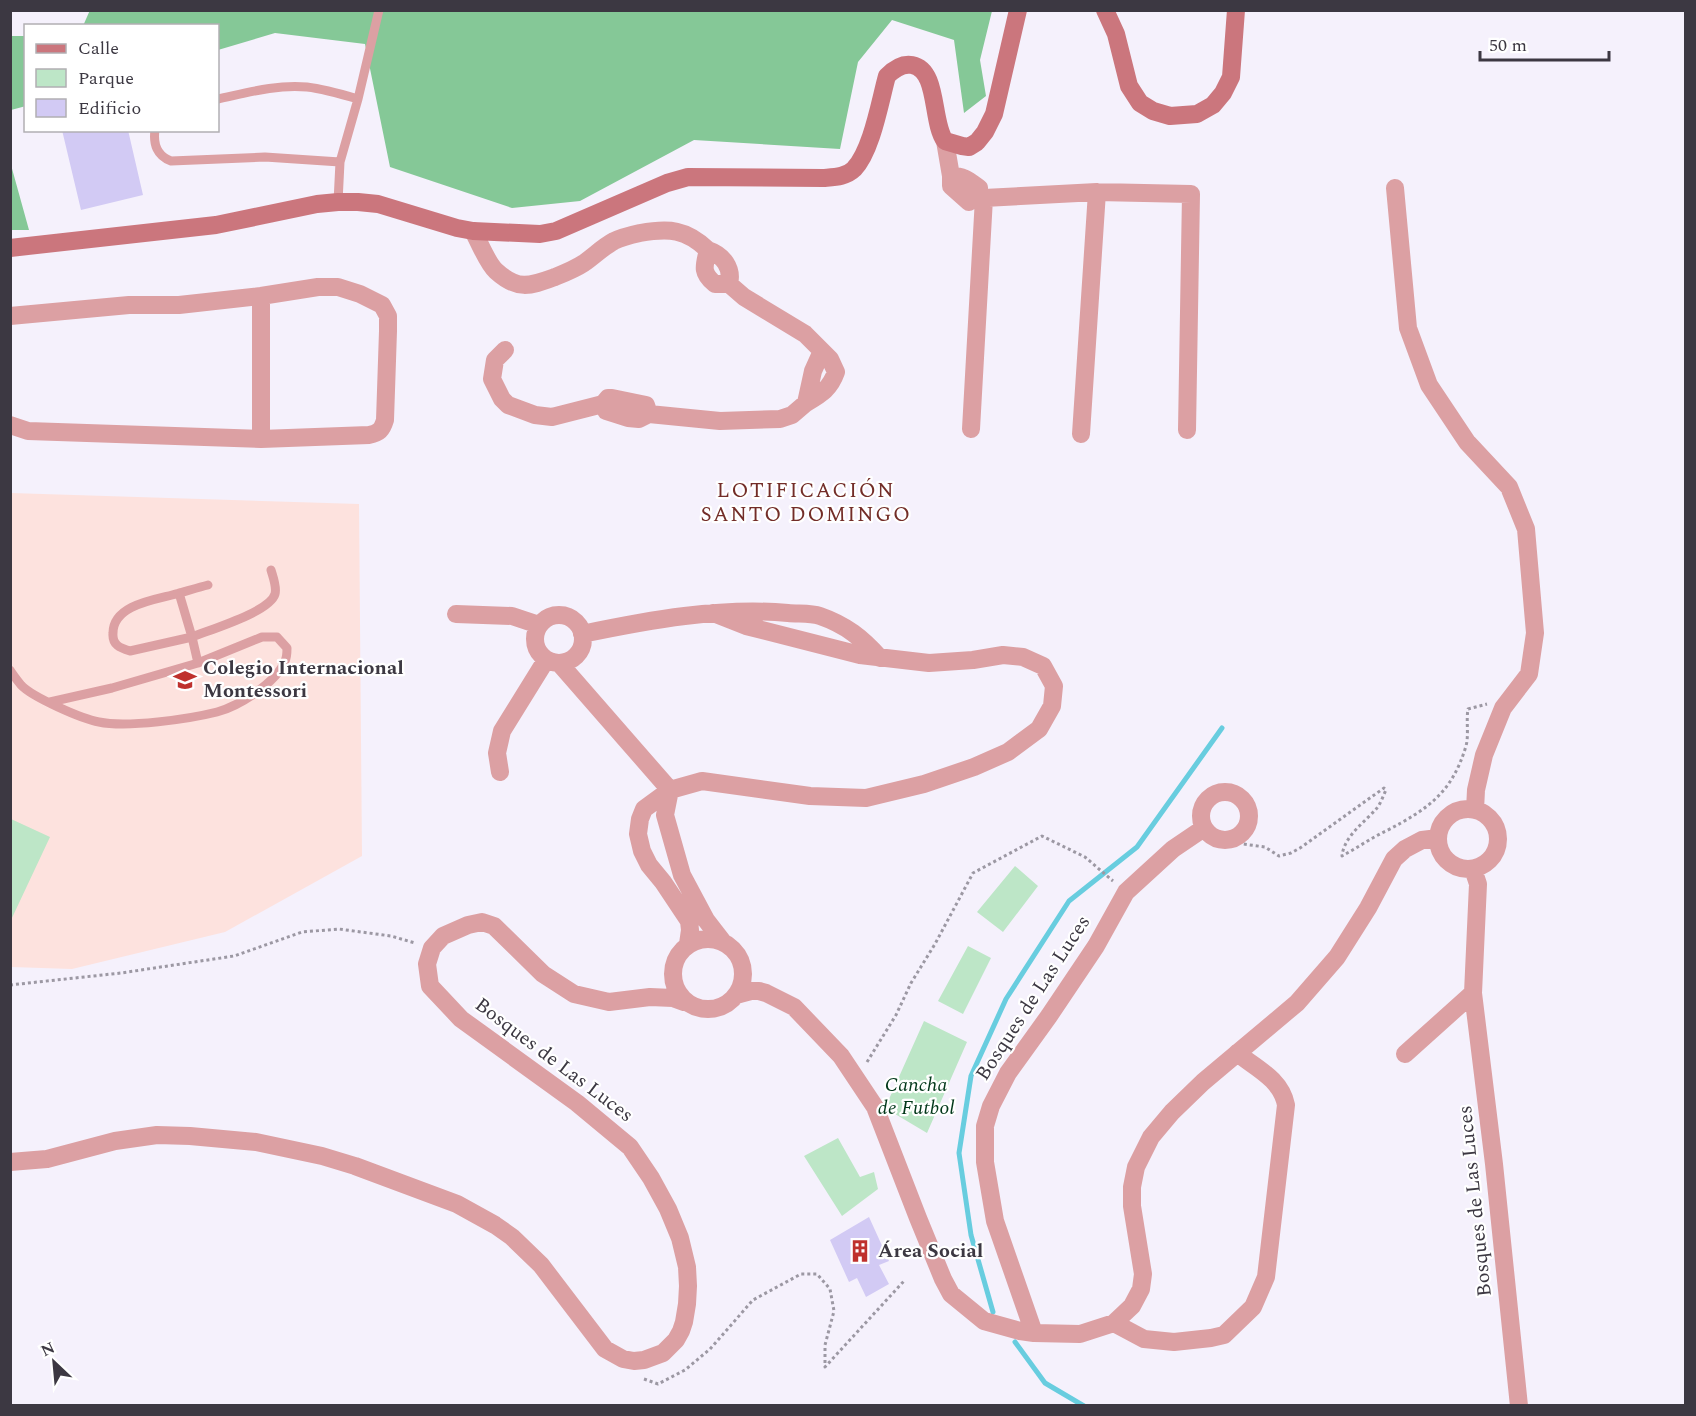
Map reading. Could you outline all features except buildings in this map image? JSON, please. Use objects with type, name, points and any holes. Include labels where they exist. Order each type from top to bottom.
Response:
[{"type":"main road","points":[[10,248],[216,225],[317,204],[338,202],[378,204],[473,231],[540,234],[556,231],[667,183],[688,177],[823,178],[841,176],[853,170],[869,142],[887,76],[895,68],[907,64],[918,66],[928,78],[939,131],[945,141],[969,147],[985,132],[994,114],[1018,10]]},
{"type":"main road","points":[[1105,10],[1116,34],[1129,86],[1140,103],[1152,111],[1170,116],[1197,114],[1213,105],[1224,93],[1231,77],[1236,10]]},
{"type":"street","points":[[945,141],[951,176],[960,176],[971,182],[979,188],[981,197],[971,429]]},
{"type":"street","points":[[1395,188],[1408,328],[1429,385],[1467,442],[1509,487],[1526,529],[1535,633],[1529,674],[1503,708],[1484,755],[1476,790],[1475,810]]},
{"type":"street","points":[[981,197],[1096,192],[1191,195],[1186,430]]},
{"type":"street","points":[[1081,434],[1096,192]]},
{"type":"street","points":[[473,231],[494,270],[513,283],[521,285],[532,285],[565,273],[583,264],[615,240],[661,230],[680,232],[697,239],[708,250],[719,255],[728,267],[729,284],[744,297],[805,334],[830,359],[836,372],[825,392],[806,403],[792,415],[780,419],[720,421],[649,414],[639,419],[606,411],[603,404],[552,417],[535,415],[508,405],[502,399],[492,379],[495,360],[505,350]]},
{"type":"street","points":[[10,316],[129,305],[179,305],[338,286],[382,305],[388,316],[385,420],[382,429],[377,433],[261,439],[28,431],[10,425]]},
{"type":"street","points":[[261,296],[261,439]]},
{"type":"street","points":[[582,634],[640,622],[713,614],[771,611],[818,615],[847,627],[864,640],[880,658]]},
{"type":"street","points":[[456,614],[512,616],[539,625]]},
{"type":"street","points":[[688,944],[690,930],[688,921],[649,865],[642,851],[638,834],[639,819],[644,809],[670,790],[702,781],[810,796],[866,798],[924,784],[974,767],[1008,752],[1039,729],[1052,706],[1054,686],[1043,666],[1023,657],[1004,655],[929,663],[880,658],[746,626],[713,614]]},
{"type":"street","points":[[553,662],[567,663],[582,648],[580,627],[574,621],[560,615],[544,619],[535,632],[534,640],[540,655],[553,662],[670,790]]},
{"type":"street","points":[[500,772],[497,753],[502,731],[553,662]]},
{"type":"street","points":[[670,790],[665,815],[682,875],[706,920],[723,942],[739,957],[743,968],[754,982],[766,993],[794,1007],[841,1056],[855,1076],[875,1107],[922,1228],[951,1294],[984,1321],[1034,1333],[1080,1334],[1114,1323],[1132,1306],[1141,1289],[1143,1274],[1132,1187],[1136,1167],[1151,1137],[1172,1112],[1236,1053],[1296,1003],[1337,957],[1368,908],[1394,859],[1405,849],[1422,840],[1438,838]]},
{"type":"street","points":[[1221,792],[1236,794],[1247,805],[1249,821],[1246,829],[1233,839],[1216,839],[1204,828],[1201,813],[1203,806],[1208,799],[1221,792]]},
{"type":"street","points":[[1475,810],[1484,814],[1493,823],[1497,830],[1497,847],[1489,861],[1473,869],[1463,869],[1451,864],[1444,856],[1438,838],[1447,818],[1456,812],[1475,810]]},
{"type":"street","name":"Bosques de Las Luces","points":[[1034,1333],[994,1221],[985,1162],[985,1126],[1008,1073],[1072,982],[1126,892],[1173,849],[1204,828]]},
{"type":"street","name":"Bosques de Las Luces","points":[[1473,869],[1479,884],[1473,993],[1494,1164],[1519,1406]]},
{"type":"street","points":[[432,948],[443,936],[482,922],[494,926],[543,974],[574,994],[609,1002],[662,997],[684,1002],[703,1010],[713,1010],[724,1006],[736,995],[743,979],[743,968]]},
{"type":"street","points":[[638,999],[660,984],[673,968],[680,952],[688,944],[699,939],[723,942]]},
{"type":"street","name":"Bosques de Las Luces","points":[[432,948],[427,964],[430,986],[461,1019],[577,1103],[630,1147],[651,1178],[675,1223],[687,1267],[687,1304],[681,1331],[676,1340],[663,1353],[634,1361]]},
{"type":"street","points":[[673,968],[673,985],[684,1002]]},
{"type":"street","points":[[736,995],[751,991],[766,993]]},
{"type":"street","points":[[1405,1054],[1473,993]]},
{"type":"street","points":[[1114,1323],[1144,1339],[1174,1341],[1211,1338],[1224,1335],[1254,1307],[1266,1277],[1286,1105],[1275,1082],[1236,1053]]},
{"type":"street","points":[[10,1162],[47,1159],[115,1141],[157,1136],[190,1136],[256,1142],[355,1166],[457,1204],[495,1225],[512,1237],[541,1265],[605,1349],[623,1359],[634,1361]]},
{"type":"lane","points":[[338,202],[340,162],[379,10]]},
{"type":"lane","points":[[219,99],[269,88],[305,87],[331,91],[358,99]]},
{"type":"lane","points":[[154,132],[155,146],[162,156],[171,160],[265,157],[340,162]]},
{"type":"lane","points":[[208,585],[140,603],[126,610],[114,625],[112,633],[115,643],[121,649],[130,651],[192,637],[249,615],[273,599],[276,592],[271,570]]},
{"type":"lane","points":[[179,593],[198,663]]},
{"type":"lane","points":[[10,670],[22,686],[40,699],[99,722],[147,723],[218,712],[246,700],[263,688],[279,671],[285,661],[287,648],[277,638],[262,637],[198,663],[112,688],[50,702]]},
{"type":"path","points":[[1233,839],[1243,844],[1265,847],[1279,856],[1291,853],[1341,820],[1381,788],[1385,789],[1379,806],[1352,834],[1342,849],[1342,855],[1351,851],[1418,814],[1447,787],[1454,777],[1467,743],[1468,709],[1487,704],[1503,708]]},
{"type":"path","points":[[855,1076],[896,1015],[911,983],[973,873],[1042,836],[1085,856],[1118,885]]},
{"type":"path","points":[[10,985],[181,965],[234,956],[302,933],[339,929],[391,936],[432,948]]},
{"type":"path","points":[[634,1361],[642,1378],[658,1384],[685,1370],[710,1349],[753,1300],[801,1274],[817,1274],[830,1289],[834,1311],[825,1345],[825,1367],[904,1281]]},
{"type":"shaded area","name":"Colegio Internacional Montessori","points":[[11,493],[359,504],[362,856],[225,932],[72,969],[11,967]]},
{"type":"green space","points":[[90,10],[992,11],[980,60],[986,96],[964,113],[954,40],[892,20],[858,62],[840,149],[694,140],[580,201],[512,208],[390,167],[365,44],[275,33],[219,50],[219,24],[84,24]]},
{"type":"green space","points":[[11,36],[24,36],[24,107],[11,110]]},
{"type":"green space","points":[[11,165],[29,230],[11,230]]},
{"type":"green space","points":[[11,819],[50,837],[11,920]]},
{"type":"green space","points":[[1015,866],[1038,886],[1003,932],[977,912]]},
{"type":"green space","points":[[968,946],[991,958],[963,1014],[938,1001]]},
{"type":"green space","name":"Cancha de Futbol","points":[[924,1021],[967,1042],[927,1133],[885,1108]]},
{"type":"green space","points":[[838,1138],[860,1177],[874,1172],[878,1189],[842,1216],[804,1156]]},
{"type":"waterway","points":[[993,1312],[971,1235],[959,1153],[971,1076],[1006,999],[1069,901],[1137,847],[1222,728]]},
{"type":"waterway","points":[[1015,1342],[1045,1383],[1084,1406]]},
{"type":"place","name":"Colegio Internacional Montessori","points":[[185,680]]},
{"type":"place","name":"Área Social","points":[[860,1251]]},
{"type":"district","name":"LOTIFICACIÓN SANTO DOMINGO","points":[[806,503]]}]
